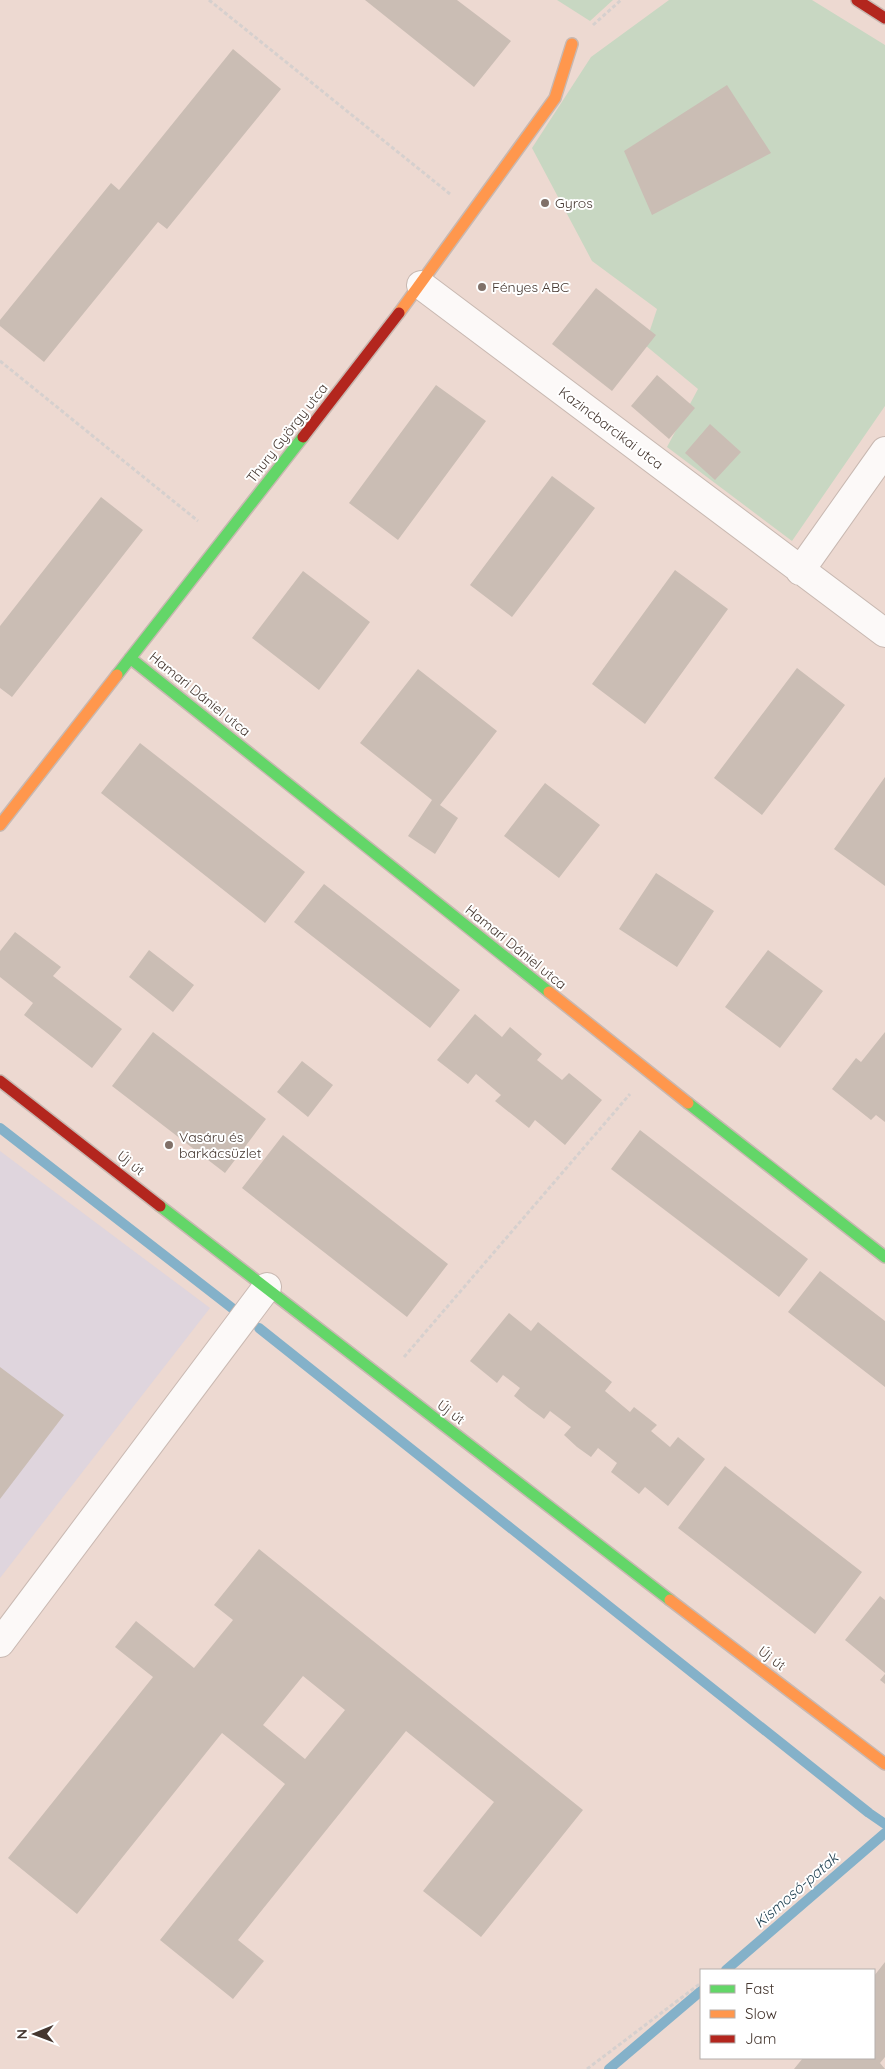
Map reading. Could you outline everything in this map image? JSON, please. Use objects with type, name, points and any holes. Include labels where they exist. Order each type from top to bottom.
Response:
[{"type":"street","points":[[857,0],[885,18]]},
{"type":"street","name":"Thury György utca","points":[[0,825],[421,285],[555,98],[572,44]]},
{"type":"street","name":"Kazincbarcikai utca","points":[[421,285],[885,633]]},
{"type":"street","points":[[800,571],[885,451]]},
{"type":"street","name":"Hamari Dániel utca","points":[[130,658],[885,1258]]},
{"type":"street","name":"Új út","points":[[0,1081],[384,1380],[885,1764]]},
{"type":"street","points":[[0,1643],[267,1287]]},
{"type":"path","points":[[209,0],[472,212]]},
{"type":"path","points":[[572,44],[621,0]]},
{"type":"path","points":[[0,361],[222,540]]},
{"type":"path","points":[[384,1380],[649,1072]]},
{"type":"path","points":[[587,2069],[700,1984]]},
{"type":"shaded area","points":[[0,1151],[210,1308],[0,1578]]},
{"type":"green space","points":[[557,0],[613,0],[590,21]]},
{"type":"green space","points":[[669,0],[812,0],[885,45],[885,406],[792,541],[667,447],[698,389],[645,345],[657,309],[592,261],[532,148],[591,57]]},
{"type":"building","points":[[365,0],[457,0],[511,41],[474,87]]},
{"type":"building","points":[[233,49],[281,89],[167,229],[158,222],[44,362],[0,326],[0,320],[111,183],[119,190]]},
{"type":"building","points":[[727,85],[771,153],[652,215],[624,151]]},
{"type":"building","points":[[596,288],[656,335],[612,391],[552,344]]},
{"type":"building","points":[[657,375],[695,408],[669,439],[631,406]]},
{"type":"building","points":[[436,385],[486,421],[398,540],[349,503]]},
{"type":"building","points":[[710,424],[741,452],[715,480],[685,453]]},
{"type":"building","points":[[552,476],[595,508],[512,617],[470,585]]},
{"type":"building","points":[[101,497],[143,530],[12,697],[0,688],[0,626]]},
{"type":"building","points":[[675,570],[728,609],[645,724],[592,684]]},
{"type":"building","points":[[303,571],[370,622],[319,690],[252,638]]},
{"type":"building","points":[[797,668],[845,705],[762,815],[714,778]]},
{"type":"building","points":[[418,669],[497,731],[440,805],[458,818],[435,854],[408,836],[432,800],[360,743]]},
{"type":"building","points":[[140,743],[305,872],[265,923],[101,793]]},
{"type":"building","points":[[885,777],[885,886],[834,849]]},
{"type":"building","points":[[545,783],[600,825],[559,878],[504,836]]},
{"type":"building","points":[[656,873],[714,911],[677,967],[619,929]]},
{"type":"building","points":[[324,884],[460,990],[430,1028],[294,922]]},
{"type":"building","points":[[15,932],[61,967],[53,976],[122,1029],[92,1068],[24,1015],[33,1003],[0,977],[0,951]]},
{"type":"building","points":[[149,950],[194,985],[173,1012],[129,977]]},
{"type":"building","points":[[768,950],[823,991],[780,1048],[725,1007]]},
{"type":"building","points":[[475,1014],[502,1037],[510,1027],[542,1054],[537,1060],[562,1080],[569,1073],[602,1100],[565,1145],[535,1120],[529,1128],[495,1101],[501,1095],[476,1074],[468,1084],[437,1060]]},
{"type":"building","points":[[153,1032],[266,1119],[225,1173],[112,1086]]},
{"type":"building","points":[[885,1032],[885,1122],[876,1115],[871,1120],[832,1089],[856,1058],[861,1062]]},
{"type":"building","points":[[302,1061],[333,1085],[308,1117],[277,1092]]},
{"type":"building","points":[[640,1130],[808,1259],[779,1297],[611,1169]]},
{"type":"building","points":[[283,1135],[448,1264],[407,1317],[242,1188]]},
{"type":"building","points":[[820,1271],[885,1321],[885,1387],[788,1312]]},
{"type":"building","points":[[509,1313],[531,1331],[538,1322],[612,1382],[605,1391],[630,1412],[634,1407],[657,1425],[651,1431],[670,1447],[678,1437],[705,1459],[668,1506],[645,1487],[639,1494],[611,1472],[617,1463],[598,1448],[591,1457],[577,1447],[564,1435],[571,1427],[550,1411],[544,1419],[529,1408],[514,1396],[520,1388],[503,1375],[497,1383],[470,1361]]},
{"type":"building","points":[[0,1367],[64,1415],[0,1499]]},
{"type":"building","points":[[725,1466],[862,1572],[815,1634],[678,1528]]},
{"type":"building","points":[[259,1549],[583,1810],[481,1937],[423,1891],[494,1802],[406,1731],[238,1940],[264,1961],[233,1999],[160,1940],[285,1784],[222,1733],[77,1914],[8,1858],[153,1677],[115,1647],[136,1621],[194,1668],[233,1620],[214,1605]],"holes":[[[303,1676],[345,1710],[305,1759],[263,1725]]]},
{"type":"building","points":[[880,1596],[885,1600],[885,1673],[845,1640]]},
{"type":"building","points":[[885,1674],[885,1684],[880,1680]]},
{"type":"building","points":[[885,1962],[885,2057],[880,2063],[885,2069],[794,2069],[802,2059],[875,2059],[875,1975]]},
{"type":"waterway","points":[[0,1128],[232,1308]]},
{"type":"waterway","points":[[259,1328],[885,1824]]},
{"type":"waterway","name":"Kismosó-patak","points":[[727,1969],[885,1833]]},
{"type":"waterway","name":"Kismosó-patak","points":[[609,2069],[700,1992]]},
{"type":"traffic: fast","points":[[117,675],[303,437]]},
{"type":"traffic: fast","points":[[130,658],[549,992]]},
{"type":"traffic: fast","points":[[688,1103],[885,1257]]},
{"type":"traffic: fast","points":[[160,1206],[670,1600]]},
{"type":"traffic: slow","points":[[399,313],[555,98],[572,44]]},
{"type":"traffic: slow","points":[[0,825],[117,675]]},
{"type":"traffic: slow","points":[[549,992],[688,1103]]},
{"type":"traffic: slow","points":[[670,1600],[885,1764]]},
{"type":"traffic: jam","points":[[857,0],[885,18]]},
{"type":"traffic: jam","points":[[303,437],[399,313]]},
{"type":"traffic: jam","points":[[0,1081],[160,1206]]},
{"type":"place","name":"Gyros","points":[[545,203]]},
{"type":"place","name":"Fényes ABC","points":[[482,287]]},
{"type":"place","name":"Vasáru és barkácsüzlet","points":[[169,1145]]}]
